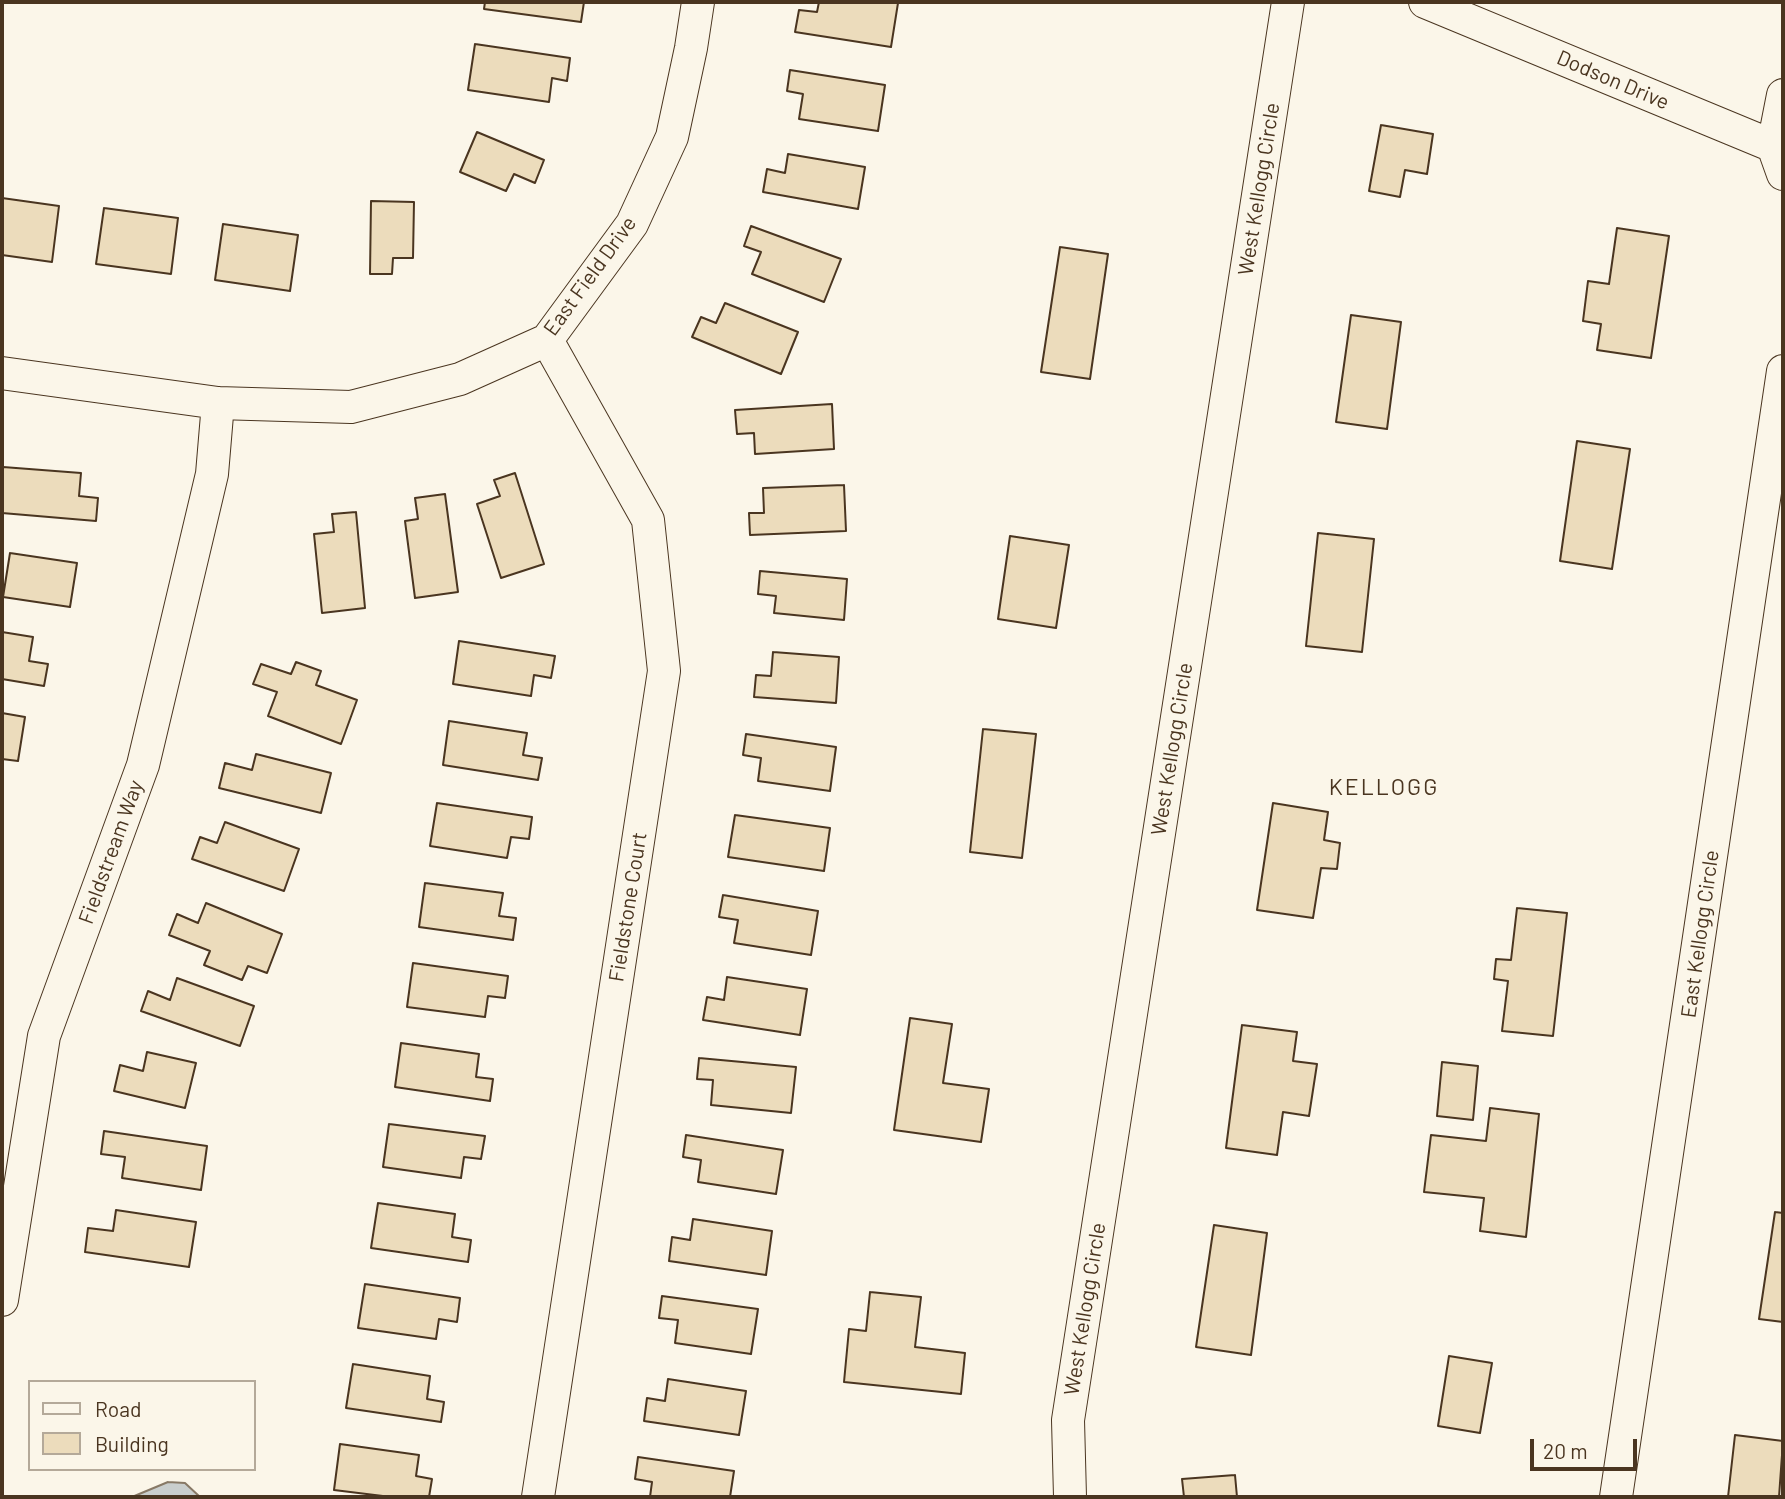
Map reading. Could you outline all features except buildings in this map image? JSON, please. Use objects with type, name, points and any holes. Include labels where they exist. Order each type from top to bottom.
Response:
[{"type":"street","name":"East Field Drive","points":[[2,373],[218,403],[351,407],[460,379],[547,340],[632,224],[672,137],[698,2]]},
{"type":"street","name":"West Kellogg Circle","points":[[1070,1497],[1068,1419],[1288,2]]},
{"type":"street","name":"Dodson Drive","points":[[1425,2],[1778,160]]},
{"type":"street","points":[[1778,160],[1783,95]]},
{"type":"street","name":"Fieldstone Court","points":[[538,1497],[664,671],[648,520],[547,340]]},
{"type":"street","name":"East Kellogg Circle","points":[[1616,1497],[1783,371]]},
{"type":"street","name":"Fieldstream Way","points":[[2,1300],[44,1036],[143,765],[212,474],[218,403]]},
{"type":"shaded area","points":[[168,1482],[185,1483],[200,1497],[132,1497]]},
{"type":"district","name":"KELLOGG","points":[[1384,787]]}]
